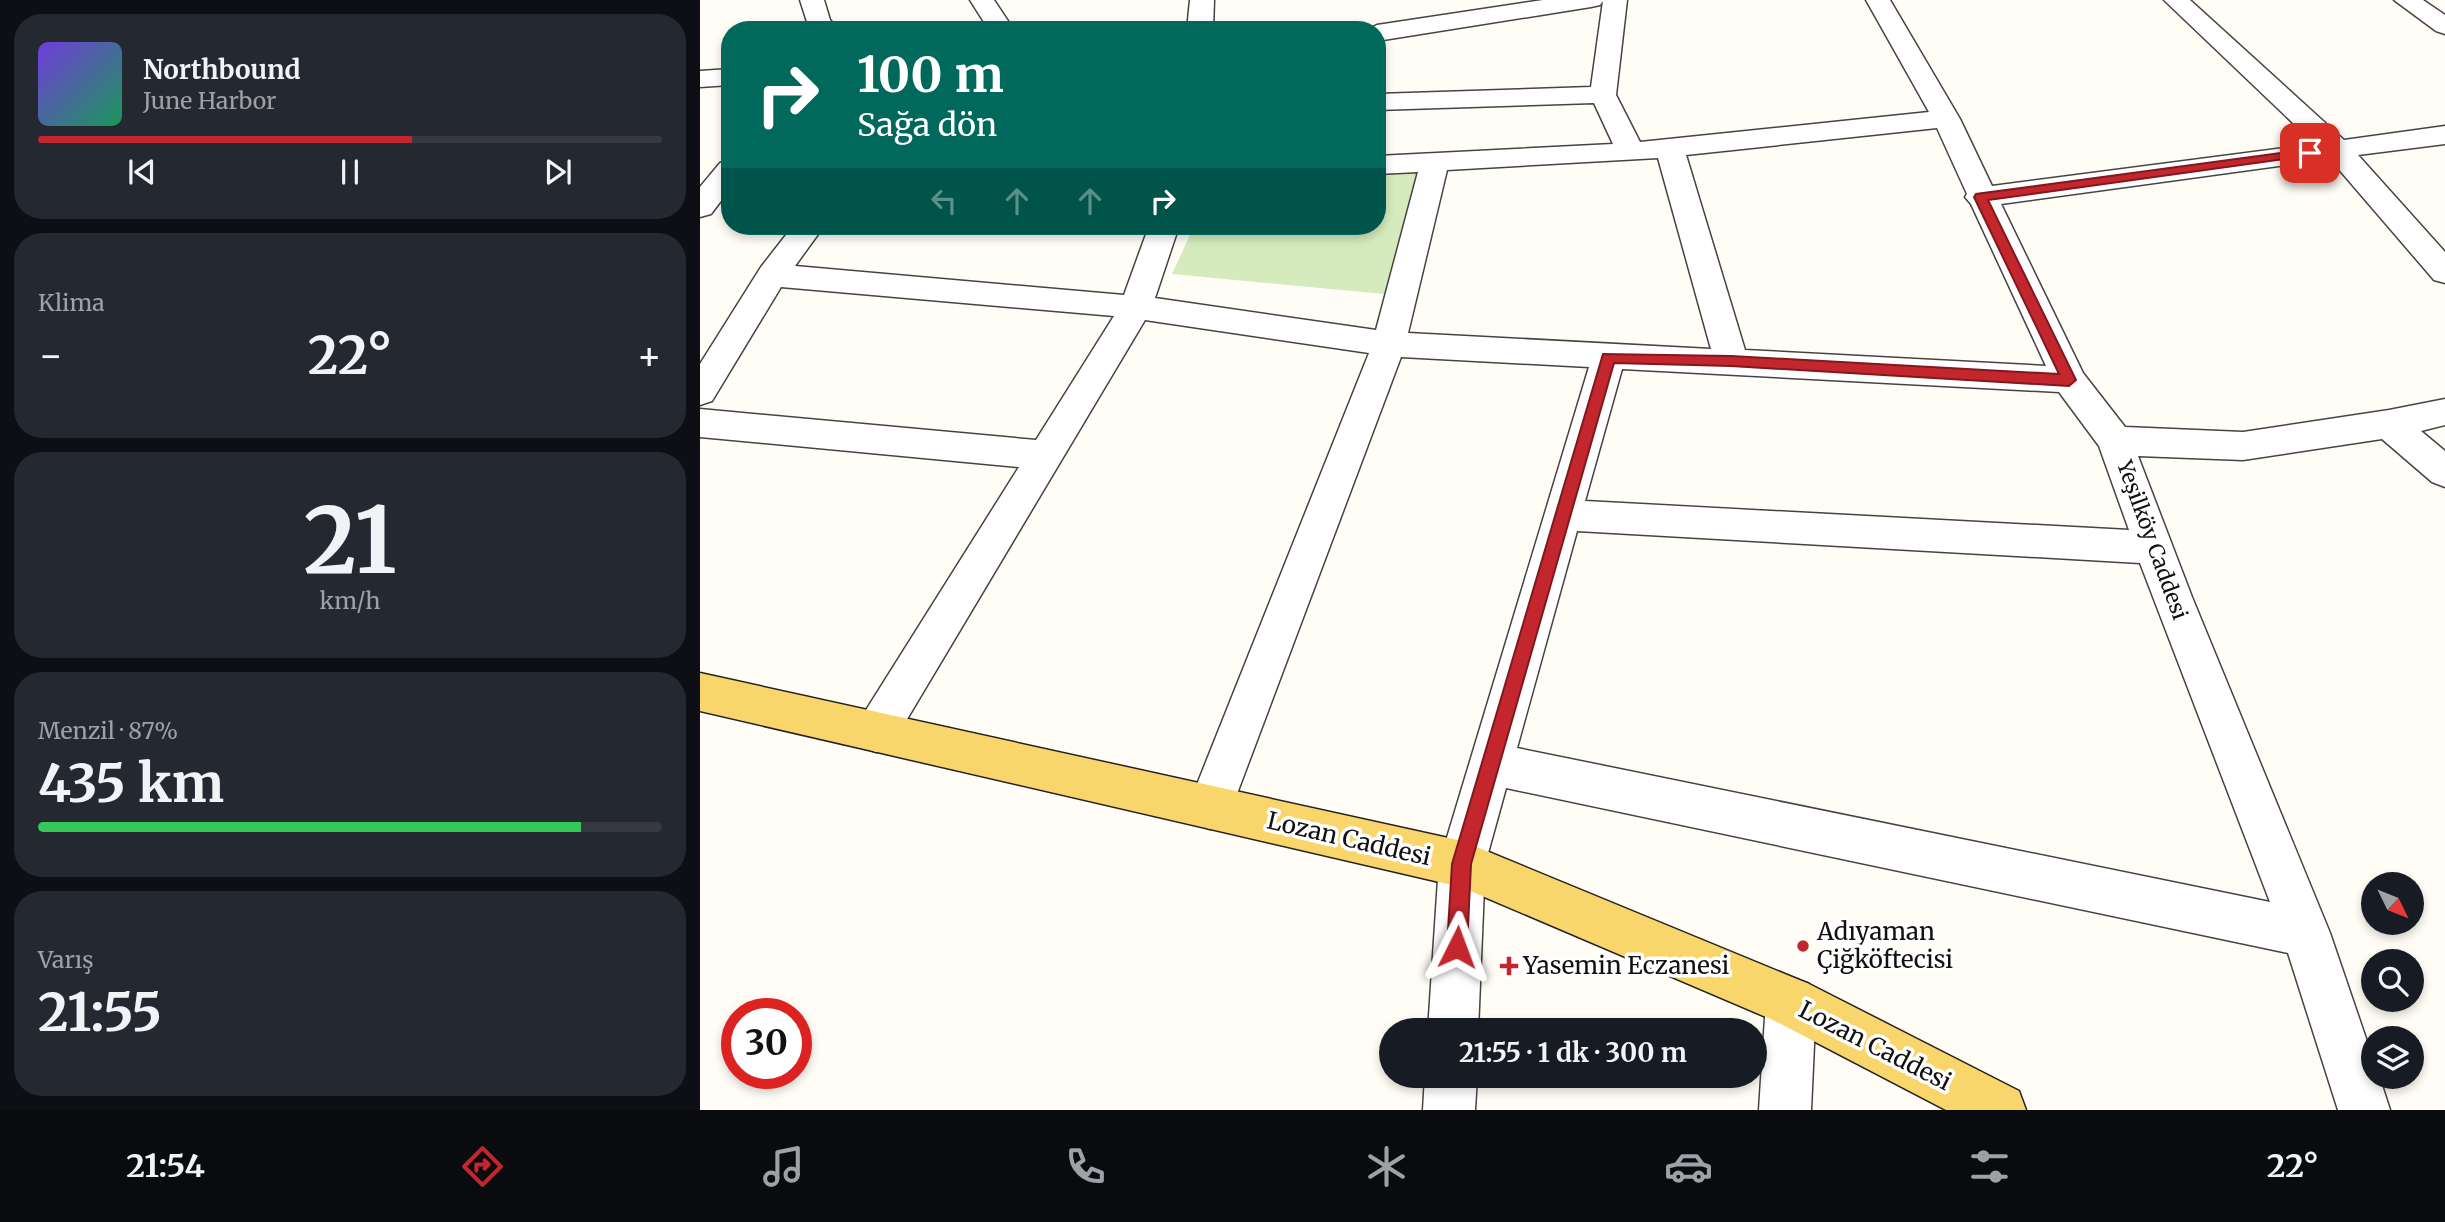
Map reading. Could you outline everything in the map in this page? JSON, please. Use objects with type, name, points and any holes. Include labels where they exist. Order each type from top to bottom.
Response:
[{"type":"main road","name":"Lozan Caddesi","points":[[700,692],[1462,864],[1791,1002],[2000,1110]]},
{"type":"street","points":[[982,0],[996,21]]},
{"type":"street","points":[[1201,21],[1202,0]]},
{"type":"street","points":[[1426,0],[1439,24]]},
{"type":"street","points":[[1386,32],[1591,0]]},
{"type":"street","points":[[1615,0],[1603,94],[1632,152]]},
{"type":"street","name":"Yeşilköy Caddesi","points":[[1878,0],[1945,119],[2069,380],[2115,441],[2154,548],[2306,933],[2364,1110]]},
{"type":"street","points":[[2176,0],[2337,149],[2445,272]]},
{"type":"street","points":[[2406,0],[2444,25]]},
{"type":"street","points":[[700,79],[721,78]]},
{"type":"street","points":[[1386,102],[1603,94]]},
{"type":"street","points":[[1386,165],[1632,152],[1945,119]]},
{"type":"street","points":[[1980,197],[2445,135]]},
{"type":"street","points":[[1669,147],[1731,361]]},
{"type":"street","points":[[1210,807],[1389,344],[1434,164]]},
{"type":"street","points":[[700,206],[721,180]]},
{"type":"street","points":[[700,392],[772,275],[802,235]]},
{"type":"street","points":[[876,732],[1136,307],[1161,235]]},
{"type":"street","points":[[772,275],[1136,307],[1389,344],[1608,358],[1731,361],[2069,380]]},
{"type":"street","points":[[1454,1018],[1462,864],[1608,358]]},
{"type":"street","points":[[2115,441],[2243,446],[2389,425],[2445,412]]},
{"type":"street","points":[[700,423],[1046,455]]},
{"type":"street","points":[[2389,425],[2445,472]]},
{"type":"street","points":[[1563,515],[2154,548]]},
{"type":"street","points":[[1490,764],[2306,933]]},
{"type":"street","points":[[1785,1110],[1791,1002]]},
{"type":"street","points":[[1449,1110],[1450,1088]]},
{"type":"green space","points":[[1424,167],[1394,295],[1172,274],[1190,235],[1386,235],[1386,168]]},
{"type":"place","name":"Adıyaman Çiğköftecisi","points":[[1803,946]]},
{"type":"place","name":"Yasemin Eczanesi","points":[[1509,966]]},
{"type":"route","points":[[1457,947],[1462,864],[1608,358],[1731,361],[2069,380],[1980,197],[2310,153]]}]
